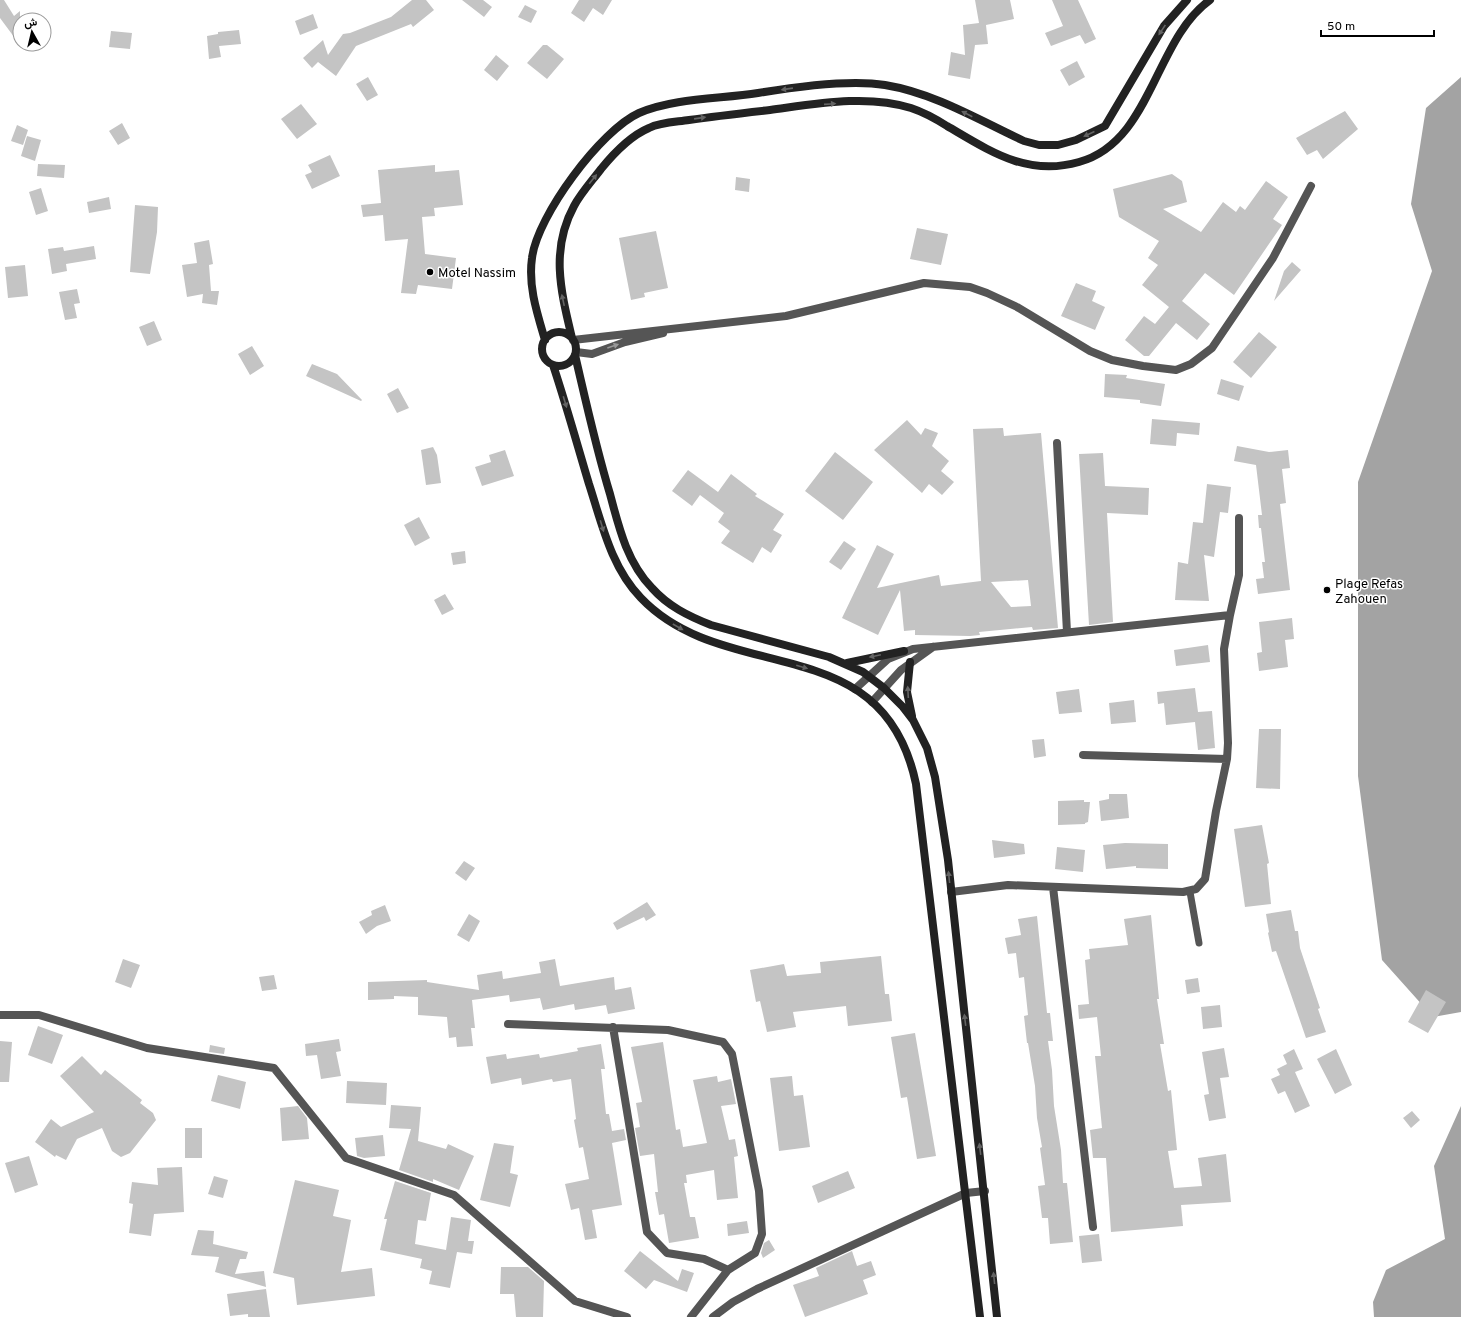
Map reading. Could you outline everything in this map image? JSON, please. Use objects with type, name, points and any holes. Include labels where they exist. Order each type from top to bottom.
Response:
[{"type":"main road","points":[[545,340],[534,302],[532,284],[532,262],[535,242],[576,171],[606,137],[626,120],[656,107],[703,99],[796,87],[860,83],[883,84],[925,94],[1024,141],[1040,145],[1058,145],[1076,140],[1105,126],[1164,26],[1188,0]]},
{"type":"main road","points":[[998,1317],[942,817],[927,748],[913,720],[904,707],[869,676],[847,663],[705,623],[679,610],[652,588],[632,560],[624,544],[596,448],[573,339],[562,296],[559,253],[564,228],[574,205],[606,162],[625,143],[648,128],[664,123],[800,106],[876,102],[910,108],[932,117],[982,146],[1008,159],[1024,164],[1047,167],[1080,162],[1099,153],[1125,131],[1139,112],[1179,35],[1189,20],[1210,0]]},
{"type":"main road","points":[[573,339],[569,335],[558,332],[549,336],[543,344],[544,354],[554,365],[611,552],[622,574],[641,598],[668,621],[701,638],[820,672],[836,678],[855,689],[872,702],[889,720],[899,735],[911,762],[916,784],[980,1317]]},
{"type":"main road","points":[[554,365],[559,366],[568,363],[575,354]]},
{"type":"main road","points":[[847,663],[904,651]]},
{"type":"main road","points":[[910,662],[907,692],[913,720]]},
{"type":"street","points":[[573,339],[786,316],[924,283],[970,287],[987,293],[1017,307],[1090,351],[1112,360],[1176,370],[1191,364],[1212,348],[1273,258],[1311,186]]},
{"type":"street","points":[[575,354],[592,354],[625,342],[666,333],[675,329]]},
{"type":"street","points":[[1057,443],[1068,632]]},
{"type":"street","points":[[951,892],[1008,885],[1190,892],[1201,884],[1207,873],[1212,832],[1227,759],[1228,743],[1224,649],[1239,575],[1239,518]]},
{"type":"street","points":[[855,689],[888,659],[904,651],[935,645],[1230,615]]},
{"type":"street","points":[[872,702],[910,662],[935,645]]},
{"type":"street","points":[[1083,755],[1227,759]]},
{"type":"street","points":[[1053,887],[1093,1227]]},
{"type":"street","points":[[0,1015],[39,1015],[147,1048],[274,1068],[346,1158],[454,1195],[574,1301],[627,1317]]},
{"type":"street","points":[[508,1024],[668,1030],[723,1042],[732,1054],[759,1191],[762,1234],[755,1253],[728,1270],[691,1317]]},
{"type":"street","points":[[614,1027],[647,1232],[667,1253],[704,1259],[728,1270]]},
{"type":"street","points":[[714,1317],[733,1302],[757,1289],[966,1193],[985,1191]]},
{"type":"lane","points":[[1190,892],[1199,943]]},
{"type":"shaded area","points":[[1461,77],[1461,1012],[1433,1017],[1382,960],[1358,776],[1358,482],[1432,271],[1411,204],[1426,108]]},
{"type":"shaded area","points":[[1461,1106],[1461,1317],[1374,1317],[1373,1302],[1386,1270],[1445,1239],[1434,1166]]},
{"type":"building","points":[[0,0],[4,0],[12,13],[12,34],[0,18]]},
{"type":"building","points":[[412,0],[426,0],[434,10],[413,27],[411,24],[356,46],[336,76],[318,62],[312,68],[303,58],[323,40],[328,55],[343,34],[350,33],[391,17]]},
{"type":"building","points":[[462,0],[483,0],[492,7],[484,17]]},
{"type":"building","points":[[579,0],[612,0],[603,15],[593,8],[584,22],[571,13]]},
{"type":"building","points":[[975,0],[1010,0],[1014,19],[986,25],[988,44],[975,45],[970,79],[948,75],[951,52],[965,55],[963,25],[979,23]]},
{"type":"building","points":[[1052,0],[1078,0],[1096,39],[1085,44],[1080,35],[1051,46],[1045,33],[1063,26]]},
{"type":"building","points":[[525,5],[537,11],[531,23],[518,17]]},
{"type":"building","points":[[313,14],[318,28],[300,35],[295,21]]},
{"type":"building","points":[[239,30],[241,44],[219,46],[221,57],[209,59],[207,36],[218,34],[218,32]]},
{"type":"building","points":[[111,31],[132,33],[130,49],[109,47]]},
{"type":"building","points":[[543,45],[547,45],[564,59],[547,79],[527,63]]},
{"type":"building","points":[[496,55],[509,66],[497,81],[484,70]]},
{"type":"building","points":[[1077,61],[1085,77],[1069,86],[1060,70]]},
{"type":"building","points":[[368,77],[378,95],[367,101],[356,84]]},
{"type":"building","points":[[301,104],[317,124],[297,139],[281,119]]},
{"type":"building","points":[[1345,111],[1358,129],[1323,159],[1317,150],[1307,155],[1296,138]]},
{"type":"building","points":[[122,123],[130,138],[118,145],[109,131]]},
{"type":"building","points":[[17,125],[28,130],[23,145],[11,141]]},
{"type":"building","points":[[27,136],[41,140],[35,161],[21,156]]},
{"type":"building","points":[[330,155],[340,176],[312,189],[305,175],[312,172],[308,165]]},
{"type":"building","points":[[38,164],[65,165],[64,178],[37,176]]},
{"type":"building","points":[[435,165],[435,172],[459,170],[463,205],[434,208],[435,216],[422,217],[425,254],[456,258],[452,289],[418,285],[416,294],[401,293],[408,239],[385,241],[383,215],[363,217],[361,205],[381,203],[378,170]]},
{"type":"building","points":[[1172,174],[1182,181],[1187,202],[1163,209],[1201,232],[1223,202],[1236,212],[1240,206],[1245,210],[1266,181],[1288,197],[1273,219],[1282,225],[1234,295],[1205,273],[1182,301],[1210,324],[1197,340],[1176,323],[1149,356],[1144,356],[1125,340],[1144,316],[1155,324],[1169,307],[1142,285],[1158,265],[1148,258],[1159,241],[1119,217],[1113,189]]},
{"type":"building","points":[[736,177],[750,179],[749,192],[735,190]]},
{"type":"building","points":[[41,188],[48,211],[36,215],[29,192]]},
{"type":"building","points":[[109,197],[111,209],[89,213],[87,202]]},
{"type":"building","points":[[135,205],[158,207],[157,232],[150,274],[130,272]]},
{"type":"building","points":[[917,228],[948,234],[941,265],[910,259]]},
{"type":"building","points":[[656,231],[668,288],[644,293],[645,297],[631,300],[619,238]]},
{"type":"building","points":[[209,240],[213,264],[209,265],[211,291],[219,291],[217,305],[202,303],[203,294],[187,297],[182,265],[197,263],[194,243]]},
{"type":"building","points":[[94,246],[96,259],[66,264],[67,271],[52,274],[48,249],[63,247],[64,251]]},
{"type":"building","points":[[1292,262],[1301,270],[1274,301],[1284,271]]},
{"type":"building","points":[[25,265],[28,296],[8,298],[5,267]]},
{"type":"building","points":[[1076,283],[1096,291],[1092,301],[1105,307],[1095,330],[1061,316]]},
{"type":"building","points":[[77,289],[80,303],[74,304],[77,318],[65,320],[59,292]]},
{"type":"building","points":[[154,321],[162,340],[147,346],[139,327]]},
{"type":"building","points":[[1259,332],[1277,347],[1251,378],[1233,362]]},
{"type":"building","points":[[252,346],[264,366],[250,375],[238,354]]},
{"type":"building","points":[[312,364],[337,374],[362,400],[361,401],[306,376]]},
{"type":"building","points":[[1105,374],[1127,375],[1126,378],[1165,384],[1161,406],[1140,403],[1140,400],[1104,397]]},
{"type":"building","points":[[1221,379],[1244,386],[1239,401],[1217,394]]},
{"type":"building","points":[[398,388],[409,408],[397,413],[387,394]]},
{"type":"building","points":[[1152,419],[1200,423],[1199,435],[1177,433],[1176,446],[1150,444]]},
{"type":"building","points":[[907,420],[921,435],[925,428],[938,433],[932,446],[949,461],[941,471],[954,482],[942,495],[929,484],[922,493],[874,450]]},
{"type":"building","points":[[1003,428],[1004,436],[1041,433],[1058,628],[1033,630],[1032,627],[979,632],[980,635],[970,636],[915,635],[915,630],[904,631],[900,590],[878,635],[842,618],[877,545],[894,554],[877,588],[939,575],[941,586],[981,581],[973,429]],"holes":[[[1028,580],[1031,606],[1011,607],[991,582]]]},
{"type":"building","points":[[1237,446],[1269,452],[1288,450],[1290,468],[1282,469],[1286,503],[1280,504],[1290,590],[1258,594],[1256,579],[1264,578],[1262,562],[1265,562],[1261,528],[1259,528],[1258,515],[1262,515],[1256,465],[1234,461]]},
{"type":"building","points":[[433,447],[437,455],[441,483],[426,485],[421,450]]},
{"type":"building","points":[[505,450],[514,476],[482,486],[475,467],[491,462],[489,455]]},
{"type":"building","points":[[835,452],[873,482],[843,520],[805,491]]},
{"type":"building","points":[[1103,453],[1105,486],[1149,488],[1148,515],[1107,513],[1113,622],[1089,625],[1079,454]]},
{"type":"building","points":[[688,470],[718,492],[731,474],[757,494],[755,496],[784,514],[773,530],[782,535],[771,553],[762,547],[753,563],[721,543],[730,531],[718,522],[724,513],[700,495],[692,506],[672,491]]},
{"type":"building","points":[[1207,484],[1231,487],[1228,513],[1220,512],[1214,557],[1204,555],[1209,601],[1175,600],[1178,562],[1188,564],[1193,522],[1203,523]]},
{"type":"building","points":[[419,517],[430,538],[415,546],[404,525]]},
{"type":"building","points":[[844,541],[856,549],[841,570],[829,562]]},
{"type":"building","points":[[465,551],[466,563],[453,565],[451,553]]},
{"type":"building","points":[[445,594],[454,609],[442,615],[434,600]]},
{"type":"building","points":[[1292,618],[1294,639],[1285,640],[1288,667],[1259,671],[1257,653],[1262,652],[1259,622]]},
{"type":"building","points":[[1208,645],[1210,662],[1176,666],[1174,650]]},
{"type":"building","points":[[1195,688],[1198,712],[1212,711],[1215,748],[1198,750],[1195,722],[1166,725],[1164,703],[1158,704],[1157,692]]},
{"type":"building","points":[[1079,689],[1082,712],[1059,714],[1056,692]]},
{"type":"building","points":[[1134,700],[1136,722],[1111,724],[1109,703]]},
{"type":"building","points":[[1259,729],[1281,729],[1280,789],[1256,788]]},
{"type":"building","points":[[1044,739],[1046,756],[1034,758],[1032,740]]},
{"type":"building","points":[[1109,794],[1127,794],[1129,818],[1101,821],[1099,801],[1109,799]]},
{"type":"building","points":[[1084,800],[1084,802],[1090,802],[1088,822],[1085,824],[1058,825],[1058,801]]},
{"type":"building","points":[[1262,825],[1269,863],[1267,864],[1271,904],[1245,907],[1234,829]]},
{"type":"building","points":[[992,840],[1024,844],[1025,854],[994,858]]},
{"type":"building","points":[[1125,843],[1168,844],[1168,869],[1136,868],[1136,866],[1106,869],[1103,845]]},
{"type":"building","points":[[1057,847],[1085,850],[1083,872],[1055,869]]},
{"type":"building","points":[[464,861],[475,868],[466,881],[455,873]]},
{"type":"building","points":[[647,902],[656,915],[646,921],[644,917],[617,930],[613,923]]},
{"type":"building","points":[[385,905],[391,921],[377,926],[366,934],[359,922],[372,915],[371,911]]},
{"type":"building","points":[[1291,910],[1295,931],[1298,931],[1300,948],[1320,1008],[1318,1009],[1326,1032],[1306,1038],[1276,951],[1272,952],[1268,933],[1266,914]]},
{"type":"building","points":[[469,914],[480,921],[469,942],[457,935]]},
{"type":"building","points":[[1151,915],[1159,999],[1157,999],[1164,1044],[1160,1044],[1168,1091],[1171,1090],[1177,1150],[1168,1151],[1174,1188],[1202,1186],[1198,1158],[1226,1154],[1231,1202],[1181,1205],[1183,1226],[1111,1232],[1106,1158],[1093,1158],[1090,1130],[1102,1128],[1095,1056],[1101,1056],[1097,1017],[1079,1019],[1078,1005],[1089,1004],[1085,960],[1090,959],[1089,949],[1128,945],[1124,919]]},
{"type":"building","points":[[1037,916],[1047,1013],[1050,1013],[1053,1041],[1048,1041],[1052,1070],[1054,1106],[1061,1150],[1063,1183],[1067,1183],[1073,1242],[1050,1244],[1048,1218],[1042,1218],[1038,1186],[1045,1185],[1040,1148],[1042,1147],[1037,1118],[1035,1086],[1027,1043],[1024,1016],[1028,1015],[1024,977],[1019,978],[1016,953],[1008,954],[1005,938],[1021,935],[1018,919]]},
{"type":"building","points":[[881,956],[885,994],[889,994],[892,1021],[848,1026],[846,1006],[793,1012],[796,1027],[767,1032],[760,1001],[756,1002],[750,970],[784,964],[787,976],[821,973],[820,962]]},
{"type":"building","points":[[123,959],[140,965],[131,988],[115,982]]},
{"type":"building","points":[[555,959],[560,986],[614,977],[615,990],[631,987],[635,1009],[608,1014],[606,1005],[575,1010],[574,1004],[543,1010],[540,998],[510,1002],[509,995],[472,1000],[475,1028],[471,1028],[473,1046],[457,1047],[456,1037],[449,1038],[447,1017],[418,1015],[418,997],[394,996],[394,999],[368,1000],[368,982],[427,980],[427,982],[479,990],[477,975],[502,971],[503,979],[541,973],[539,962]]},
{"type":"building","points":[[274,975],[277,989],[262,991],[259,977]]},
{"type":"building","points":[[1198,978],[1200,992],[1187,994],[1185,980]]},
{"type":"building","points":[[1426,990],[1446,1002],[1428,1033],[1408,1022]]},
{"type":"building","points":[[1220,1005],[1222,1027],[1203,1029],[1201,1007]]},
{"type":"building","points":[[38,1026],[63,1035],[52,1064],[28,1055]]},
{"type":"building","points":[[915,1033],[936,1156],[917,1159],[907,1097],[901,1098],[891,1037]]},
{"type":"building","points":[[339,1039],[341,1051],[336,1052],[341,1076],[321,1079],[317,1055],[306,1056],[305,1044]]},
{"type":"building","points":[[0,1041],[12,1042],[9,1082],[0,1082]]},
{"type":"building","points":[[663,1042],[676,1130],[680,1129],[683,1147],[707,1143],[693,1080],[717,1076],[718,1082],[731,1079],[736,1104],[721,1106],[729,1140],[735,1139],[738,1156],[734,1157],[738,1198],[717,1200],[714,1170],[686,1175],[687,1183],[684,1183],[690,1217],[695,1217],[699,1238],[669,1243],[664,1214],[659,1215],[655,1192],[658,1192],[654,1154],[640,1156],[635,1128],[640,1127],[636,1103],[642,1102],[631,1047]]},
{"type":"building","points":[[601,1044],[605,1069],[601,1069],[606,1114],[609,1114],[612,1131],[624,1129],[626,1140],[612,1143],[622,1205],[592,1210],[597,1238],[585,1240],[579,1208],[571,1210],[565,1184],[589,1179],[583,1147],[579,1148],[574,1120],[576,1119],[571,1079],[553,1082],[552,1079],[522,1085],[521,1078],[491,1084],[486,1057],[506,1054],[507,1059],[539,1054],[540,1058],[578,1051],[577,1048]]},
{"type":"building","points":[[210,1045],[225,1048],[224,1054],[209,1052]]},
{"type":"building","points":[[1224,1048],[1229,1077],[1220,1078],[1226,1118],[1209,1121],[1204,1095],[1209,1094],[1202,1052]]},
{"type":"building","points":[[1294,1049],[1303,1069],[1295,1072],[1310,1106],[1295,1113],[1285,1091],[1278,1094],[1271,1079],[1280,1075],[1277,1069],[1287,1064],[1283,1055]]},
{"type":"building","points":[[1336,1049],[1352,1085],[1335,1094],[1317,1059]]},
{"type":"building","points":[[82,1056],[101,1075],[105,1070],[142,1100],[140,1103],[153,1113],[156,1120],[130,1153],[121,1157],[112,1151],[102,1128],[77,1139],[66,1160],[56,1155],[55,1157],[35,1142],[51,1119],[61,1127],[94,1112],[60,1076]]},
{"type":"building","points":[[218,1075],[246,1082],[240,1109],[211,1101]]},
{"type":"building","points":[[792,1076],[794,1096],[803,1095],[810,1147],[779,1151],[770,1078]]},
{"type":"building","points":[[347,1081],[387,1083],[386,1105],[346,1103]]},
{"type":"building","points":[[391,1105],[421,1107],[418,1141],[446,1149],[448,1144],[474,1156],[459,1190],[433,1179],[433,1182],[399,1170],[411,1129],[389,1128]]},
{"type":"building","points":[[298,1106],[307,1118],[309,1139],[282,1141],[280,1108]]},
{"type":"building","points":[[1412,1111],[1420,1120],[1411,1128],[1403,1118]]},
{"type":"building","points":[[185,1128],[202,1128],[202,1158],[185,1158]]},
{"type":"building","points":[[383,1135],[385,1156],[364,1158],[357,1156],[355,1138]]},
{"type":"building","points":[[494,1143],[514,1146],[510,1173],[518,1175],[510,1207],[480,1200]]},
{"type":"building","points":[[29,1156],[38,1185],[15,1193],[5,1163]]},
{"type":"building","points":[[182,1167],[184,1212],[154,1214],[151,1236],[129,1233],[133,1204],[129,1203],[132,1182],[158,1185],[157,1168]]},
{"type":"building","points":[[848,1171],[855,1188],[818,1203],[812,1186]]},
{"type":"building","points":[[214,1176],[228,1180],[223,1198],[208,1194]]},
{"type":"building","points":[[295,1180],[339,1190],[333,1216],[351,1220],[341,1272],[372,1268],[375,1296],[297,1305],[294,1278],[273,1273]]},
{"type":"building","points":[[395,1181],[431,1193],[426,1221],[418,1220],[415,1244],[446,1250],[451,1217],[471,1220],[468,1241],[474,1241],[472,1254],[457,1252],[450,1288],[429,1284],[432,1271],[420,1268],[422,1259],[380,1250],[387,1219],[384,1219]]},
{"type":"building","points":[[747,1221],[749,1233],[728,1236],[727,1224]]},
{"type":"building","points":[[198,1230],[214,1231],[213,1244],[248,1252],[246,1259],[240,1259],[235,1274],[264,1271],[266,1287],[215,1272],[219,1257],[191,1255]]},
{"type":"building","points":[[1099,1234],[1102,1261],[1082,1263],[1079,1236]]},
{"type":"building","points":[[769,1240],[775,1250],[763,1258],[761,1253],[764,1243]]},
{"type":"building","points":[[640,1251],[678,1281],[682,1269],[694,1273],[687,1292],[654,1280],[646,1289],[624,1271]]},
{"type":"building","points":[[852,1251],[857,1266],[871,1261],[876,1275],[863,1280],[868,1294],[805,1317],[793,1285],[819,1276],[816,1268]]},
{"type":"building","points":[[501,1267],[528,1267],[544,1281],[543,1317],[516,1317],[514,1294],[500,1294]]},
{"type":"building","points":[[266,1289],[270,1317],[248,1317],[248,1314],[230,1316],[227,1294]]},
{"type":"place","name":"Motel Nassim","points":[[430,272]]},
{"type":"place","name":"Plage Refas Zahouen","points":[[1327,590]]}]
